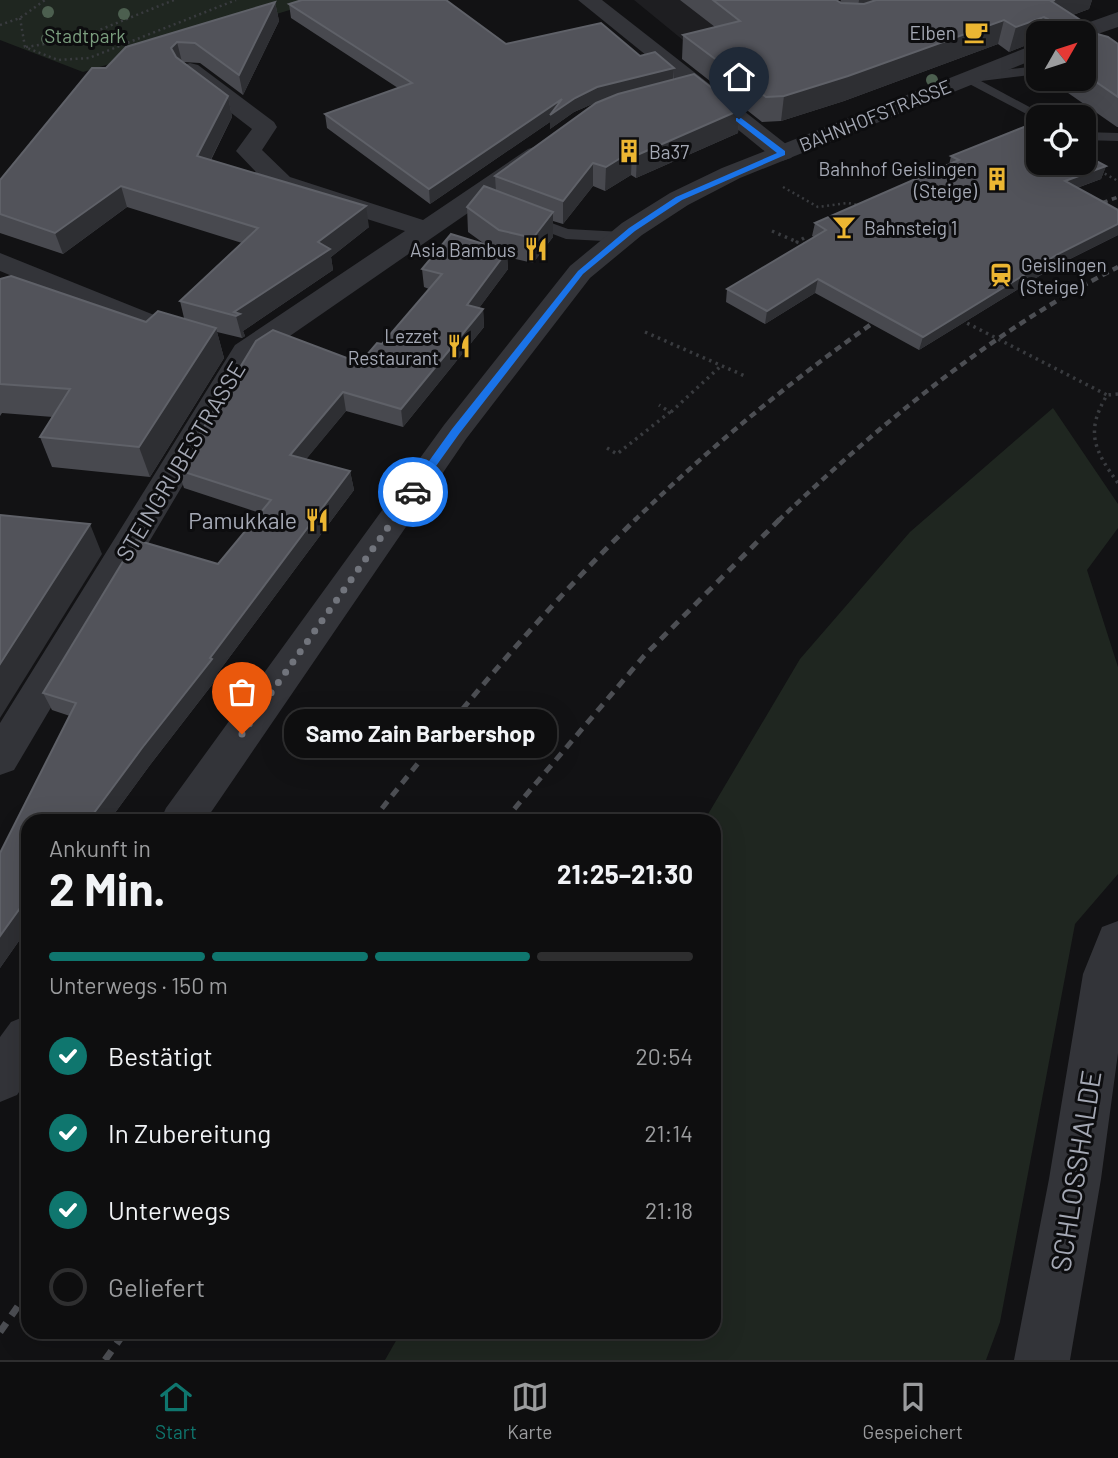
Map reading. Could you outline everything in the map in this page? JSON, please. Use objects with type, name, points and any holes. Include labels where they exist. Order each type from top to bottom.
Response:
[{"type":"street","points":[[589,0],[782,153]]},
{"type":"street","points":[[1096,27],[1118,19]]},
{"type":"street","name":"BAHNHOFSTRASSE","points":[[186,814],[455,432],[580,272],[622,237],[679,199],[782,153],[1026,55]]},
{"type":"street","points":[[190,70],[265,127],[249,151],[281,183],[428,230]]},
{"type":"street","points":[[669,93],[695,86]]},
{"type":"street","points":[[246,352],[428,230],[481,201],[555,141]]},
{"type":"street","name":"STEINGRUBESTRASSE","points":[[0,758],[246,352],[159,327],[7,274]]},
{"type":"street","name":"SCHLOSSHALDE","points":[[1042,1360],[1075,1179],[1106,974],[1118,942]]},
{"type":"street","points":[[0,1077],[21,1048]]},
{"type":"lane","points":[[965,78],[1026,71]]},
{"type":"lane","points":[[965,78],[1026,109]]},
{"type":"lane","points":[[1096,136],[1118,137]]},
{"type":"lane","points":[[508,212],[566,234],[622,237]]},
{"type":"path","points":[[0,25],[20,18],[45,0]]},
{"type":"path","points":[[25,47],[77,39],[174,0]]},
{"type":"path","points":[[25,47],[58,60],[89,58],[236,0]]},
{"type":"path","points":[[20,18],[25,47]]},
{"type":"path","points":[[1098,170],[1118,181]]},
{"type":"path","points":[[780,186],[818,207],[848,203],[870,208]]},
{"type":"path","points":[[772,231],[810,247],[802,252]]},
{"type":"path","points":[[797,242],[804,238]]},
{"type":"path","points":[[953,316],[1107,396],[1118,394]]},
{"type":"path","points":[[645,332],[745,376]]},
{"type":"path","points":[[607,448],[617,454],[670,412],[722,365]]},
{"type":"path","points":[[1107,396],[1091,425],[1101,460],[1118,483]]},
{"type":"path","points":[[659,405],[670,412]]},
{"type":"shaded area","points":[[634,0],[810,0],[689,45]]},
{"type":"green space","name":"Stadtpark","points":[[0,0],[323,0],[83,72],[0,40]]},
{"type":"green space","points":[[1053,408],[1118,504],[1118,528],[1087,570],[1118,667],[1118,874],[1075,924],[1000,1322],[986,1360],[385,1360],[397,1339],[721,1339],[721,814],[708,814],[800,659],[910,532]]},
{"type":"building","points":[[302,0],[446,0],[506,44],[601,23],[640,56],[655,52],[674,68],[597,87],[550,115],[562,99],[429,189],[325,114],[412,83],[289,4]]},
{"type":"building","points":[[713,0],[836,0],[841,3],[864,4],[876,0],[1055,0],[1051,1],[1082,21],[1048,21],[1044,17],[1026,21],[1016,27],[1004,20],[848,76],[784,96],[766,97],[683,35],[740,21]]},
{"type":"building","points":[[275,2],[239,75],[195,43],[177,42],[171,48],[176,57],[228,96],[197,156],[366,206],[318,242],[330,249],[234,312],[240,314],[236,316],[180,301],[258,228],[121,186],[55,233],[0,214],[0,180],[92,68],[106,68],[126,47]]},
{"type":"building","points":[[1096,34],[1118,44],[1118,97],[1096,82]]},
{"type":"building","points":[[694,74],[740,110],[637,155],[632,151],[606,167],[593,163],[563,201],[495,176],[596,103],[618,94]]},
{"type":"building","points":[[1026,126],[1026,175],[1081,175],[1065,181],[1118,210],[1118,224],[1058,254],[923,337],[818,279],[767,311],[727,289],[826,230],[815,223],[959,160],[951,156]]},
{"type":"building","points":[[1096,161],[1106,166],[1096,170]]},
{"type":"building","points":[[484,186],[553,212],[533,238],[499,230],[467,207]]},
{"type":"building","points":[[451,234],[507,251],[467,305],[483,309],[401,409],[343,392],[290,455],[350,471],[210,658],[212,659],[93,814],[21,814],[21,907],[0,936],[0,853],[76,703],[43,693],[136,540],[218,564],[271,500],[178,470],[256,341],[273,330],[360,363],[377,343],[382,344],[442,274],[422,269]]},
{"type":"building","points":[[11,276],[146,322],[158,311],[216,328],[139,447],[40,437],[70,389],[0,384],[0,279]]},
{"type":"building","points":[[0,515],[90,524],[0,664]]},
{"type":"railway","points":[[1085,209],[1118,197]]},
{"type":"railway","points":[[778,521],[856,449],[939,382],[1026,320],[1118,267]]},
{"type":"railway","points":[[634,521],[756,412],[887,313]]},
{"type":"railway","points":[[378,814],[499,666],[634,521]]},
{"type":"railway","points":[[510,814],[644,656],[778,521]]},
{"type":"railway","points":[[0,1332],[21,1302]]},
{"type":"railway","points":[[105,1360],[120,1339]]},
{"type":"way so far","points":[[242,734],[413,492]]},
{"type":"place","name":"Elben","points":[[976,32]]},
{"type":"place","name":"Ba37","points":[[629,151]]},
{"type":"place","name":"Bahnhof Geislingen (Steige)","points":[[997,179]]},
{"type":"place","name":"Bahnsteig 1","points":[[844,227]]},
{"type":"place","name":"Asia Bambus","points":[[536,249]]},
{"type":"place","name":"Geislingen (Steige)","points":[[1001,275]]},
{"type":"place","name":"Lezzet Restaurant","points":[[459,346]]},
{"type":"place","name":"Pamukkale","points":[[317,520]]},
{"type":"place","name":"Samo Zain Barbershop","points":[[242,734]]},
{"type":"route","points":[[413,492],[455,432],[580,272],[632,229],[679,199],[731,173],[782,153],[739,119]]}]
